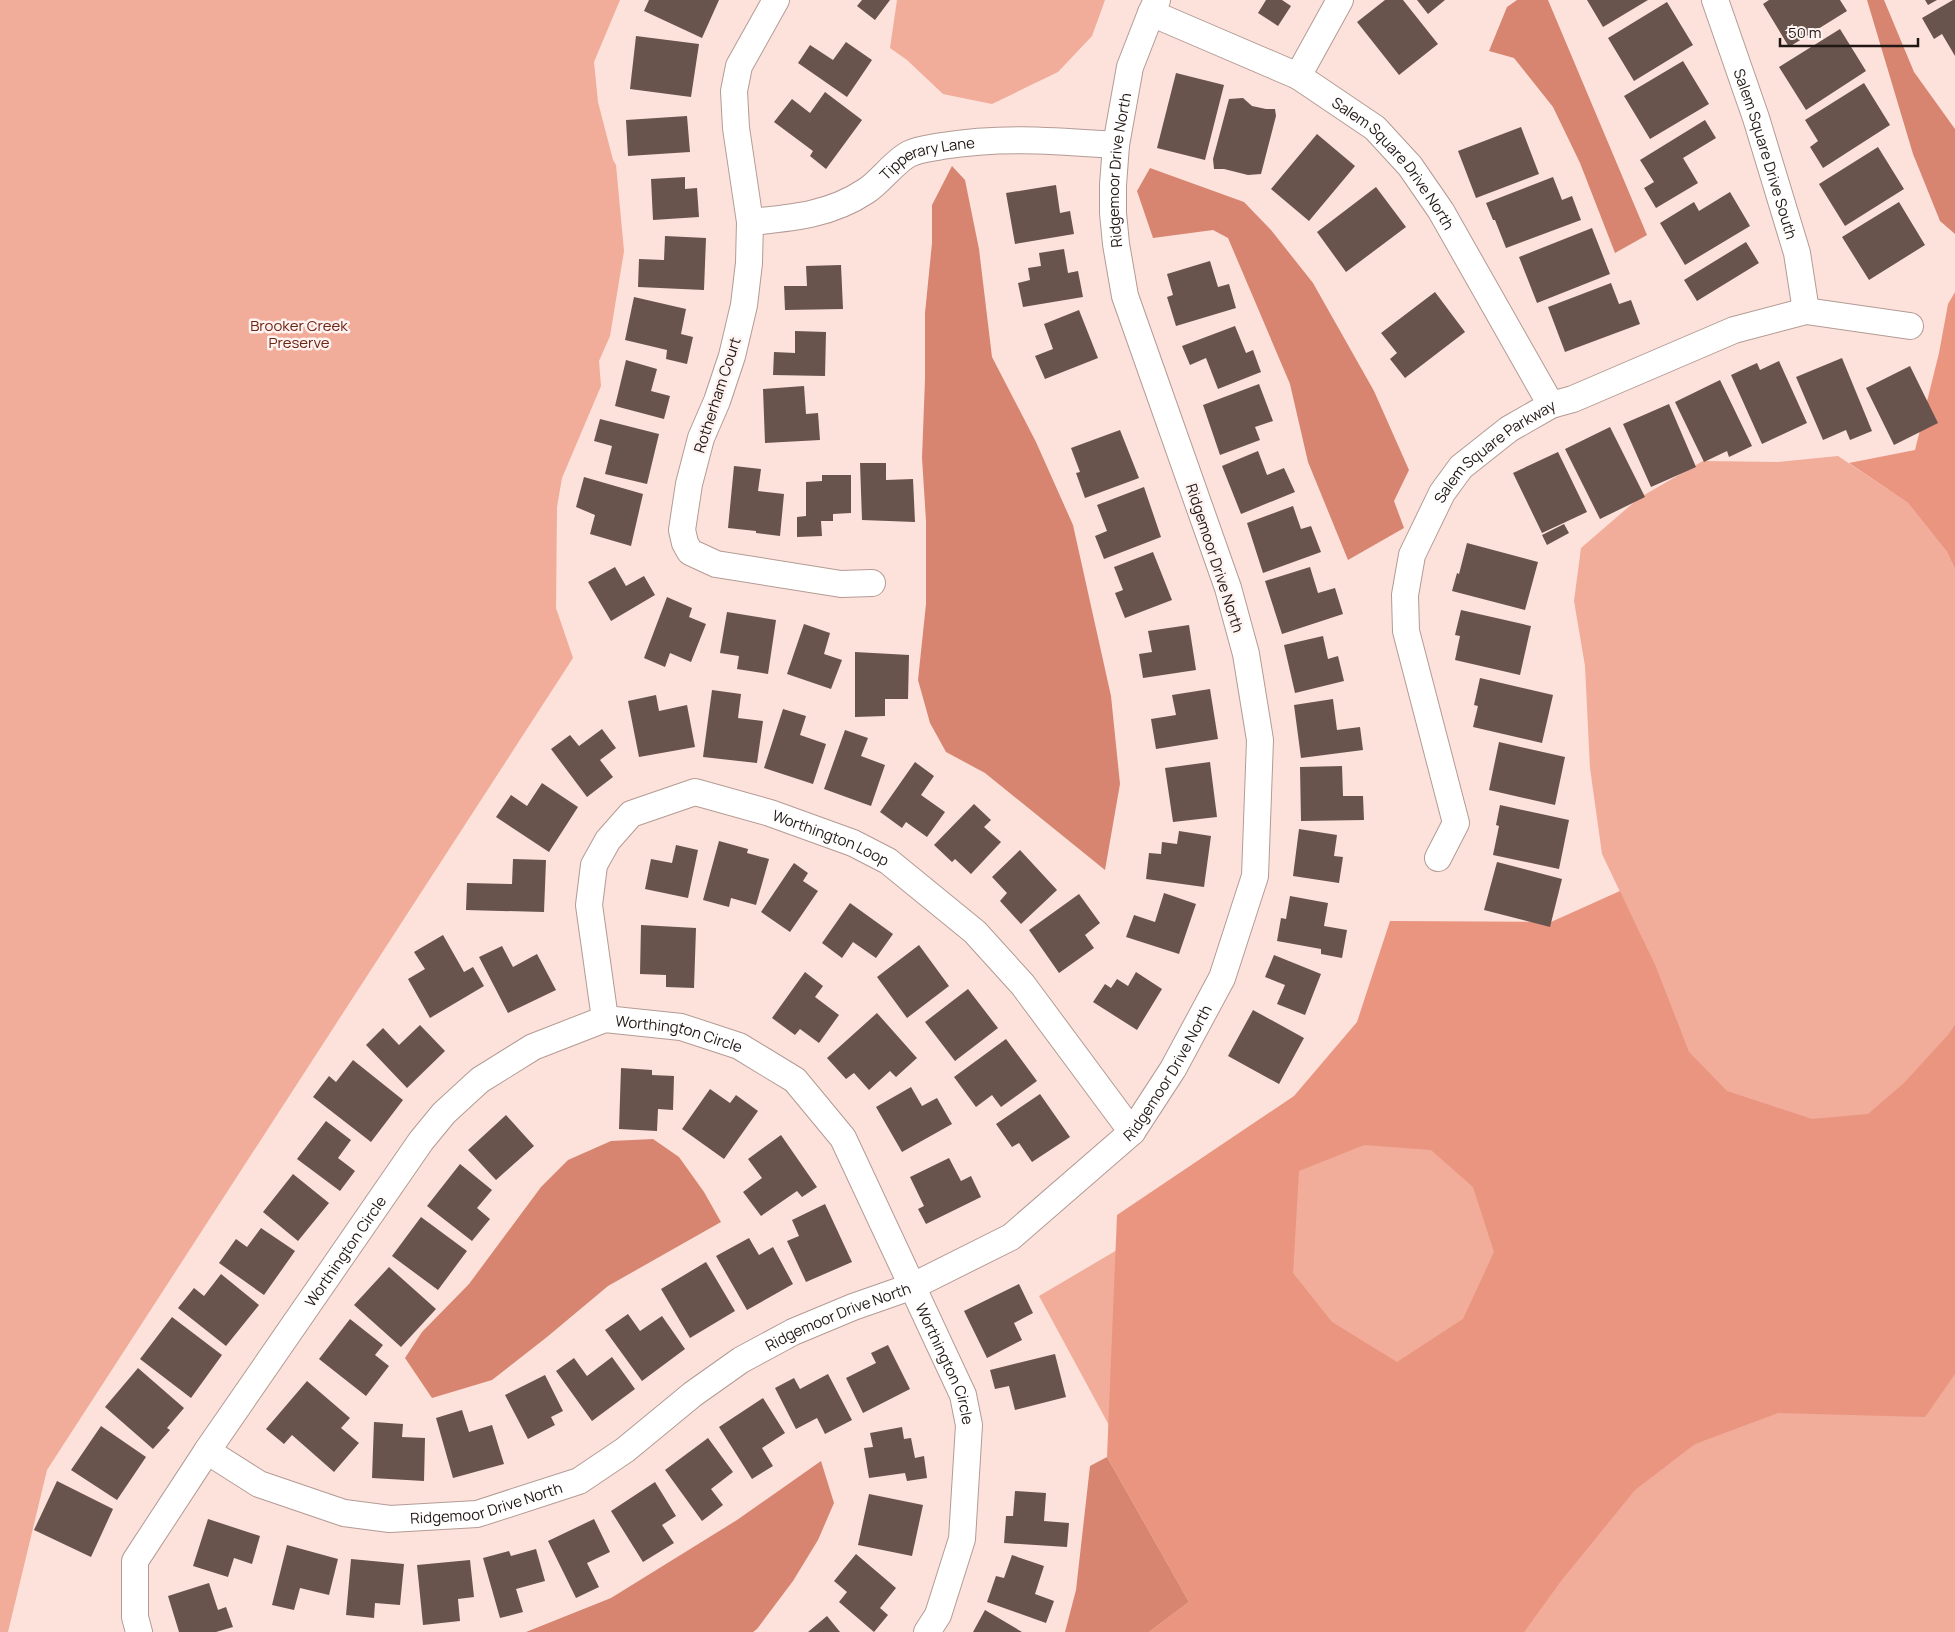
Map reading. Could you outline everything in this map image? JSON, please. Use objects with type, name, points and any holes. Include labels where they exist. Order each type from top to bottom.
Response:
[{"type":"street","name":"Rotherham Court","points":[[776,0],[739,66],[734,91],[736,128],[750,222],[749,263],[744,305],[732,356],[717,401],[701,438],[689,484],[682,530],[685,543],[690,552],[716,564],[842,584],[872,583]]},
{"type":"street","points":[[1298,76],[1340,0]]},
{"type":"street","name":"Salem Square Drive South","points":[[1715,0],[1756,118],[1797,253],[1806,310]]},
{"type":"street","name":"Salem Square Drive North","points":[[1154,6],[1298,76],[1375,128],[1410,166],[1441,211],[1551,405]]},
{"type":"street","name":"Ridgemoor Drive North","points":[[207,1451],[260,1484],[344,1513],[390,1519],[477,1514],[579,1481],[625,1450],[693,1394],[741,1360],[793,1332],[853,1306],[913,1286],[1011,1237],[1132,1132],[1173,1069],[1222,978],[1255,876],[1260,740],[1246,654],[1228,588],[1125,296],[1113,213],[1116,145],[1130,66],[1154,6]]},
{"type":"street","name":"Tipperary Lane","points":[[750,222],[799,218],[843,205],[868,190],[908,154],[922,150],[970,141],[1026,139],[1116,145]]},
{"type":"street","name":"Salem Square Parkway","points":[[1438,858],[1456,823],[1406,631],[1405,595],[1412,554],[1442,493],[1461,467],[1510,430],[1551,405],[1573,399],[1734,330],[1806,310],[1910,326]]},
{"type":"street","name":"Worthington Loop","points":[[604,1018],[589,906],[594,865],[608,840],[631,814],[695,792],[770,812],[853,844],[888,861],[975,932],[1023,985],[1132,1132]]},
{"type":"street","name":"Worthington Circle","points":[[139,1632],[135,1617],[135,1561],[207,1451],[421,1141],[444,1112],[480,1080],[533,1047],[604,1018],[681,1027],[738,1046],[795,1080],[843,1138],[963,1395],[969,1425],[962,1539],[938,1615],[927,1632]]},
{"type":"green space","name":"Brooker Creek Preserve","points":[[0,0],[620,0],[594,62],[598,102],[613,160],[616,165],[624,251],[610,336],[599,361],[601,386],[562,478],[557,507],[556,608],[573,658],[47,1470],[8,1632],[0,1632]]},
{"type":"green space","points":[[897,0],[1105,0],[1092,36],[1058,72],[992,104],[943,94],[907,60],[890,48]]},
{"type":"green space","points":[[1838,456],[1908,503],[1947,552],[1955,569],[1955,1024],[1947,1036],[1955,1164],[1955,1632],[1221,1632],[1039,1296],[1643,940],[1602,854],[1590,768],[1585,666],[1574,601],[1581,548],[1639,498],[1703,461],[1778,462]]},
{"type":"shaded area","points":[[1517,0],[1548,0],[1647,235],[1615,253],[1580,163],[1553,107],[1514,58],[1489,51],[1507,7]]},
{"type":"shaded area","points":[[1867,0],[1884,0],[1914,72],[1955,129],[1955,234],[1940,221],[1913,154]]},
{"type":"shaded area","points":[[952,166],[965,180],[979,249],[992,357],[1036,442],[1073,525],[1111,696],[1120,784],[1105,870],[985,773],[946,752],[930,723],[918,680],[926,604],[926,521],[922,458],[925,313],[932,243],[932,205]]},
{"type":"shaded area","points":[[1150,168],[1244,202],[1271,230],[1313,283],[1374,391],[1409,470],[1394,501],[1404,528],[1348,560],[1308,462],[1290,384],[1228,238],[1213,230],[1153,238],[1137,191]]},
{"type":"shaded area","points":[[1955,292],[1955,569],[1947,552],[1908,503],[1849,463],[1915,450],[1939,353],[1948,304]]},
{"type":"shaded area","points":[[1620,891],[1656,967],[1689,1052],[1727,1091],[1812,1119],[1868,1114],[1904,1083],[1947,1036],[1955,1024],[1955,1374],[1925,1417],[1778,1413],[1695,1444],[1635,1490],[1561,1581],[1524,1632],[1149,1632],[1189,1602],[1107,1457],[1117,1215],[1294,1096],[1357,1022],[1390,921],[1551,922]],"holes":[[[1364,1145],[1431,1150],[1473,1187],[1494,1252],[1463,1319],[1397,1362],[1332,1322],[1293,1273],[1299,1171]]]},
{"type":"shaded area","points":[[653,1139],[679,1157],[704,1192],[721,1222],[608,1286],[492,1380],[432,1398],[405,1358],[422,1332],[469,1284],[541,1187],[568,1160],[611,1141]]},
{"type":"shaded area","points":[[1107,1457],[1189,1602],[1149,1632],[1065,1632],[1076,1590],[1090,1466]]},
{"type":"shaded area","points":[[821,1461],[834,1503],[818,1540],[793,1581],[753,1632],[526,1632],[611,1598],[737,1520]]},
{"type":"building","points":[[649,0],[719,0],[702,38],[644,11]]},
{"type":"building","points":[[862,0],[890,0],[875,20],[857,6]]},
{"type":"building","points":[[1266,0],[1282,0],[1291,6],[1278,26],[1258,13]]},
{"type":"building","points":[[1385,0],[1403,0],[1438,44],[1399,75],[1357,22]]},
{"type":"building","points":[[1417,0],[1445,0],[1428,14]]},
{"type":"building","points":[[1587,0],[1648,0],[1603,27]]},
{"type":"building","points":[[1769,0],[1840,0],[1847,11],[1789,47],[1763,4]]},
{"type":"building","points":[[1925,0],[1937,0],[1928,5]]},
{"type":"building","points":[[1955,0],[1955,56],[1942,34],[1934,39],[1922,18]]},
{"type":"building","points":[[1667,2],[1693,45],[1634,81],[1608,38]]},
{"type":"building","points":[[1840,29],[1866,71],[1806,110],[1779,67]]},
{"type":"building","points":[[636,36],[699,44],[691,97],[630,89]]},
{"type":"building","points":[[846,42],[872,60],[847,97],[798,63],[810,45],[833,60]]},
{"type":"building","points":[[1683,61],[1709,104],[1650,139],[1624,96]]},
{"type":"building","points":[[1176,73],[1224,85],[1205,160],[1157,148]]},
{"type":"building","points":[[1864,83],[1890,125],[1823,168],[1810,147],[1818,141],[1805,120]]},
{"type":"building","points":[[825,92],[862,120],[826,169],[810,156],[813,151],[774,122],[792,99],[810,113]]},
{"type":"building","points":[[1243,98],[1252,106],[1275,109],[1276,116],[1261,174],[1248,175],[1224,169],[1214,169],[1213,159],[1229,99]]},
{"type":"building","points":[[687,116],[690,152],[628,156],[626,120]]},
{"type":"building","points":[[1705,120],[1716,138],[1683,158],[1698,183],[1656,208],[1644,188],[1654,182],[1640,160]]},
{"type":"building","points":[[1521,127],[1539,174],[1476,198],[1458,151]]},
{"type":"building","points":[[1317,134],[1355,166],[1309,221],[1271,189]]},
{"type":"building","points":[[1878,147],[1904,189],[1845,226],[1819,184]]},
{"type":"building","points":[[685,177],[685,189],[697,188],[699,217],[653,220],[651,179]]},
{"type":"building","points":[[1553,177],[1562,200],[1572,196],[1581,220],[1506,248],[1486,203]]},
{"type":"building","points":[[1056,185],[1060,213],[1070,211],[1074,234],[1015,244],[1006,193]]},
{"type":"building","points":[[1376,187],[1406,227],[1346,272],[1317,232]]},
{"type":"building","points":[[1730,192],[1750,226],[1685,265],[1660,223],[1694,202],[1699,211]]},
{"type":"building","points":[[1899,202],[1925,245],[1869,280],[1842,237]]},
{"type":"building","points":[[1592,228],[1610,274],[1537,303],[1519,257]]},
{"type":"building","points":[[665,236],[706,238],[704,290],[638,287],[639,259],[664,260]]},
{"type":"building","points":[[1746,242],[1759,263],[1697,301],[1684,280]]},
{"type":"building","points":[[1064,249],[1068,273],[1078,271],[1083,297],[1023,307],[1018,283],[1030,280],[1028,268],[1041,266],[1039,253]]},
{"type":"building","points":[[1210,261],[1218,287],[1229,284],[1236,308],[1176,326],[1167,297],[1173,295],[1167,274]]},
{"type":"building","points":[[841,265],[843,309],[785,310],[784,286],[807,286],[806,266]]},
{"type":"building","points":[[1611,283],[1619,304],[1631,300],[1640,324],[1565,352],[1548,307]]},
{"type":"building","points":[[1435,292],[1465,332],[1405,378],[1390,359],[1397,353],[1381,333]]},
{"type":"building","points":[[634,297],[686,309],[681,334],[693,337],[687,364],[666,359],[667,350],[625,340]]},
{"type":"building","points":[[1079,310],[1098,358],[1045,379],[1035,356],[1053,349],[1044,324]]},
{"type":"building","points":[[1235,326],[1246,353],[1253,350],[1261,372],[1218,389],[1206,358],[1190,365],[1182,346]]},
{"type":"building","points":[[795,331],[826,332],[825,376],[773,375],[774,352],[795,353]]},
{"type":"building","points":[[1842,358],[1872,431],[1850,440],[1846,430],[1823,440],[1796,377]]},
{"type":"building","points":[[626,360],[657,369],[651,391],[670,396],[664,419],[615,406]]},
{"type":"building","points":[[1779,361],[1807,423],[1762,444],[1731,375],[1757,363],[1760,370]]},
{"type":"building","points":[[1910,366],[1938,423],[1894,445],[1866,388]]},
{"type":"building","points":[[1720,380],[1752,446],[1729,457],[1727,451],[1704,462],[1675,402]]},
{"type":"building","points":[[1259,384],[1273,421],[1255,427],[1260,440],[1220,455],[1203,405]]},
{"type":"building","points":[[804,386],[806,414],[818,413],[820,440],[765,443],[763,389]]},
{"type":"building","points":[[1669,404],[1696,467],[1651,487],[1623,424]]},
{"type":"building","points":[[600,419],[659,434],[647,484],[605,474],[612,446],[594,441]]},
{"type":"building","points":[[1610,427],[1645,497],[1600,519],[1565,449]]},
{"type":"building","points":[[1120,430],[1139,478],[1085,498],[1076,473],[1080,472],[1071,448]]},
{"type":"building","points":[[1258,451],[1267,475],[1284,468],[1295,492],[1241,514],[1222,466]]},
{"type":"building","points":[[1558,452],[1587,512],[1542,533],[1513,473]]},
{"type":"building","points":[[860,463],[886,463],[886,480],[913,479],[915,522],[862,520]]},
{"type":"building","points":[[734,466],[761,469],[758,491],[784,494],[780,536],[728,528]]},
{"type":"building","points":[[822,475],[851,475],[851,513],[833,514],[833,521],[821,521],[822,536],[797,537],[797,517],[806,516],[806,482],[822,481]]},
{"type":"building","points":[[584,477],[643,494],[631,546],[590,534],[595,515],[576,507]]},
{"type":"building","points":[[1144,487],[1161,537],[1104,559],[1095,536],[1107,531],[1097,505]]},
{"type":"building","points":[[1293,506],[1301,529],[1311,526],[1321,552],[1263,573],[1247,523]]},
{"type":"building","points":[[1564,524],[1569,533],[1547,545],[1542,535]]},
{"type":"building","points":[[1467,543],[1538,562],[1525,610],[1452,591],[1457,573],[1459,574]]},
{"type":"building","points":[[1153,552],[1172,600],[1125,618],[1115,593],[1123,590],[1114,567]]},
{"type":"building","points":[[615,567],[626,586],[644,576],[655,595],[611,621],[588,582]]},
{"type":"building","points":[[1310,567],[1318,593],[1335,588],[1343,614],[1282,634],[1265,581]]},
{"type":"building","points":[[667,597],[692,608],[689,617],[706,624],[691,662],[670,653],[665,667],[644,658]]},
{"type":"building","points":[[1461,610],[1531,626],[1520,675],[1455,660],[1460,636],[1455,635]]},
{"type":"building","points":[[727,612],[776,620],[768,674],[737,669],[739,656],[720,653]]},
{"type":"building","points":[[804,624],[830,633],[824,654],[842,660],[831,689],[787,674]]},
{"type":"building","points":[[1189,625],[1196,670],[1143,678],[1139,654],[1152,652],[1148,631]]},
{"type":"building","points":[[1323,636],[1328,659],[1338,656],[1344,681],[1295,693],[1284,645]]},
{"type":"building","points":[[855,652],[909,655],[908,699],[885,699],[885,716],[855,717]]},
{"type":"building","points":[[1480,678],[1553,695],[1542,743],[1473,727],[1478,706],[1474,705]]},
{"type":"building","points":[[1210,689],[1218,739],[1156,749],[1151,719],[1176,715],[1172,695]]},
{"type":"building","points":[[712,690],[741,694],[738,718],[763,721],[757,763],[703,757]]},
{"type":"building","points":[[656,695],[659,711],[687,705],[695,747],[639,757],[628,701]]},
{"type":"building","points":[[1333,699],[1337,730],[1360,727],[1363,750],[1301,758],[1294,705]]},
{"type":"building","points":[[783,709],[806,716],[800,735],[826,744],[813,784],[764,768]]},
{"type":"building","points":[[602,729],[616,748],[600,760],[613,777],[587,797],[551,749],[570,735],[579,746]]},
{"type":"building","points":[[845,730],[868,738],[861,756],[885,765],[871,806],[824,789]]},
{"type":"building","points":[[1499,742],[1565,757],[1555,805],[1489,790]]},
{"type":"building","points":[[915,762],[934,776],[921,795],[945,812],[927,837],[906,822],[902,828],[880,812]]},
{"type":"building","points":[[1210,762],[1217,817],[1173,822],[1165,768]]},
{"type":"building","points":[[1342,766],[1343,796],[1363,796],[1364,820],[1301,821],[1300,767]]},
{"type":"building","points":[[542,783],[578,807],[549,852],[496,817],[511,795],[527,806]]},
{"type":"building","points":[[974,804],[991,820],[984,827],[1001,842],[971,874],[955,859],[952,862],[934,845]]},
{"type":"building","points":[[1500,805],[1569,820],[1559,869],[1493,855],[1499,826],[1496,825]]},
{"type":"building","points":[[1299,829],[1337,835],[1334,856],[1343,857],[1339,883],[1293,876]]},
{"type":"building","points":[[1179,831],[1211,836],[1204,887],[1146,879],[1149,853],[1161,854],[1162,842],[1177,844]]},
{"type":"building","points":[[719,841],[748,849],[747,853],[769,859],[756,905],[731,898],[729,907],[703,900]]},
{"type":"building","points":[[676,845],[698,850],[688,898],[645,889],[651,859],[672,863]]},
{"type":"building","points":[[1020,850],[1057,890],[1021,924],[1000,901],[1007,893],[992,877]]},
{"type":"building","points":[[513,859],[546,860],[544,912],[466,910],[467,883],[512,884]]},
{"type":"building","points":[[1497,862],[1562,879],[1550,927],[1484,910]]},
{"type":"building","points":[[794,863],[808,873],[803,881],[818,891],[790,932],[761,912]]},
{"type":"building","points":[[1164,893],[1196,904],[1179,954],[1126,937],[1134,915],[1155,922]]},
{"type":"building","points":[[1079,894],[1100,923],[1085,935],[1094,948],[1059,973],[1029,930]]},
{"type":"building","points":[[1290,896],[1328,903],[1324,926],[1347,930],[1342,958],[1321,954],[1321,949],[1277,941],[1281,918],[1286,919]]},
{"type":"building","points":[[850,903],[893,934],[876,958],[853,942],[842,958],[822,943]]},
{"type":"building","points":[[641,925],[696,928],[694,988],[666,987],[666,975],[640,974]]},
{"type":"building","points":[[443,935],[464,972],[473,967],[484,986],[430,1018],[408,979],[425,969],[414,952]]},
{"type":"building","points":[[919,945],[949,986],[907,1018],[877,977]]},
{"type":"building","points":[[502,946],[513,967],[537,954],[556,990],[508,1013],[479,957]]},
{"type":"building","points":[[1274,955],[1321,974],[1305,1015],[1277,1004],[1285,985],[1265,977]]},
{"type":"building","points":[[805,972],[823,986],[815,997],[839,1015],[819,1043],[800,1029],[795,1035],[772,1018]]},
{"type":"building","points":[[1136,972],[1162,989],[1137,1030],[1093,1002],[1105,984],[1111,988],[1117,979],[1128,986]]},
{"type":"building","points":[[968,989],[998,1028],[955,1061],[925,1022]]},
{"type":"building","points":[[1253,1010],[1304,1038],[1279,1084],[1228,1056]]},
{"type":"building","points":[[877,1013],[917,1058],[896,1077],[890,1071],[869,1090],[854,1073],[846,1079],[827,1058]]},
{"type":"building","points":[[420,1025],[445,1051],[407,1088],[366,1045],[383,1028],[399,1045]]},
{"type":"building","points":[[1006,1039],[1037,1081],[1001,1107],[992,1095],[976,1107],[954,1077]]},
{"type":"building","points":[[353,1060],[403,1100],[371,1142],[313,1097],[329,1076],[336,1082]]},
{"type":"building","points":[[621,1068],[652,1070],[652,1075],[674,1076],[673,1110],[658,1109],[657,1131],[619,1129]]},
{"type":"building","points":[[911,1087],[922,1106],[937,1098],[952,1124],[902,1152],[876,1107]]},
{"type":"building","points":[[710,1089],[730,1103],[736,1095],[758,1111],[724,1159],[682,1129]]},
{"type":"building","points":[[1040,1094],[1070,1137],[1032,1162],[1019,1143],[1012,1147],[996,1124]]},
{"type":"building","points":[[506,1115],[534,1146],[496,1180],[468,1150]]},
{"type":"building","points":[[326,1121],[351,1140],[338,1158],[355,1171],[340,1191],[297,1159]]},
{"type":"building","points":[[781,1135],[817,1187],[802,1197],[797,1191],[761,1216],[743,1192],[762,1178],[748,1159]]},
{"type":"building","points":[[949,1158],[961,1181],[971,1176],[981,1197],[926,1224],[918,1209],[924,1206],[910,1177]]},
{"type":"building","points":[[460,1164],[492,1190],[477,1208],[490,1219],[472,1241],[427,1206]]},
{"type":"building","points":[[293,1174],[329,1203],[298,1241],[263,1212]]},
{"type":"building","points":[[825,1204],[852,1262],[806,1282],[787,1241],[799,1236],[792,1220]]},
{"type":"building","points":[[421,1217],[467,1251],[438,1290],[392,1256]]},
{"type":"building","points":[[261,1228],[295,1251],[264,1295],[219,1263],[236,1239],[247,1247]]},
{"type":"building","points":[[749,1238],[759,1255],[773,1247],[793,1284],[747,1310],[716,1256]]},
{"type":"building","points":[[706,1262],[735,1311],[690,1338],[661,1289]]},
{"type":"building","points":[[389,1267],[436,1309],[401,1347],[354,1305]]},
{"type":"building","points":[[221,1274],[259,1305],[226,1346],[178,1308],[194,1288],[204,1296]]},
{"type":"building","points":[[1019,1284],[1033,1313],[1014,1323],[1022,1340],[987,1358],[964,1311]]},
{"type":"building","points":[[628,1314],[640,1331],[662,1316],[685,1349],[642,1381],[605,1330]]},
{"type":"building","points":[[172,1317],[222,1355],[191,1398],[140,1359]]},
{"type":"building","points":[[350,1319],[383,1345],[375,1355],[389,1366],[366,1396],[319,1359]]},
{"type":"building","points":[[888,1345],[910,1389],[863,1413],[846,1378],[876,1363],[871,1353]]},
{"type":"building","points":[[1055,1354],[1066,1397],[1015,1410],[1009,1386],[995,1389],[990,1370]]},
{"type":"building","points":[[612,1357],[635,1389],[592,1421],[556,1371],[574,1358],[587,1376]]},
{"type":"building","points":[[138,1368],[184,1408],[167,1428],[170,1430],[153,1449],[105,1407]]},
{"type":"building","points":[[828,1374],[852,1420],[825,1434],[817,1418],[796,1429],[775,1388],[794,1378],[800,1389]]},
{"type":"building","points":[[545,1375],[563,1411],[551,1417],[555,1425],[528,1439],[505,1395]]},
{"type":"building","points":[[307,1381],[350,1418],[341,1428],[359,1443],[334,1472],[292,1435],[284,1444],[266,1429]]},
{"type":"building","points":[[763,1398],[785,1433],[762,1448],[773,1466],[752,1479],[719,1427]]},
{"type":"building","points":[[462,1410],[469,1432],[492,1425],[504,1464],[453,1478],[436,1418]]},
{"type":"building","points":[[374,1422],[403,1424],[402,1437],[425,1438],[424,1481],[372,1478]]},
{"type":"building","points":[[101,1426],[146,1457],[117,1500],[71,1470]]},
{"type":"building","points":[[902,1427],[904,1439],[911,1438],[915,1458],[924,1456],[927,1478],[907,1481],[905,1473],[869,1478],[864,1448],[873,1447],[870,1433]]},
{"type":"building","points":[[708,1438],[733,1472],[711,1489],[723,1505],[702,1521],[665,1470]]},
{"type":"building","points":[[57,1481],[113,1509],[91,1557],[34,1530]]},
{"type":"building","points":[[655,1482],[676,1516],[662,1525],[674,1543],[643,1562],[611,1511]]},
{"type":"building","points":[[1015,1491],[1046,1493],[1044,1521],[1069,1523],[1067,1547],[1004,1543],[1006,1516],[1013,1516]]},
{"type":"building","points":[[869,1494],[923,1505],[912,1556],[858,1545]]},
{"type":"building","points":[[208,1519],[260,1536],[252,1564],[234,1558],[228,1577],[193,1566]]},
{"type":"building","points":[[594,1519],[610,1552],[587,1563],[599,1587],[576,1598],[548,1541]]},
{"type":"building","points":[[287,1545],[338,1559],[329,1595],[300,1588],[294,1610],[272,1605]]},
{"type":"building","points":[[536,1549],[545,1581],[516,1589],[523,1612],[500,1618],[483,1558],[509,1551],[511,1556]]},
{"type":"building","points":[[856,1554],[896,1588],[880,1608],[888,1615],[874,1632],[839,1602],[847,1592],[834,1581]]},
{"type":"building","points":[[1012,1555],[1044,1566],[1035,1594],[1054,1601],[1046,1623],[987,1602],[996,1576],[1004,1578]]},
{"type":"building","points":[[351,1559],[404,1564],[400,1605],[375,1603],[374,1618],[346,1615]]},
{"type":"building","points":[[470,1560],[474,1597],[458,1599],[460,1621],[423,1625],[417,1565]]},
{"type":"building","points":[[209,1583],[218,1610],[226,1607],[233,1627],[216,1632],[179,1632],[168,1596]]},
{"type":"building","points":[[985,1610],[1022,1632],[973,1632]]},
{"type":"building","points":[[827,1616],[840,1632],[808,1632]]}]
